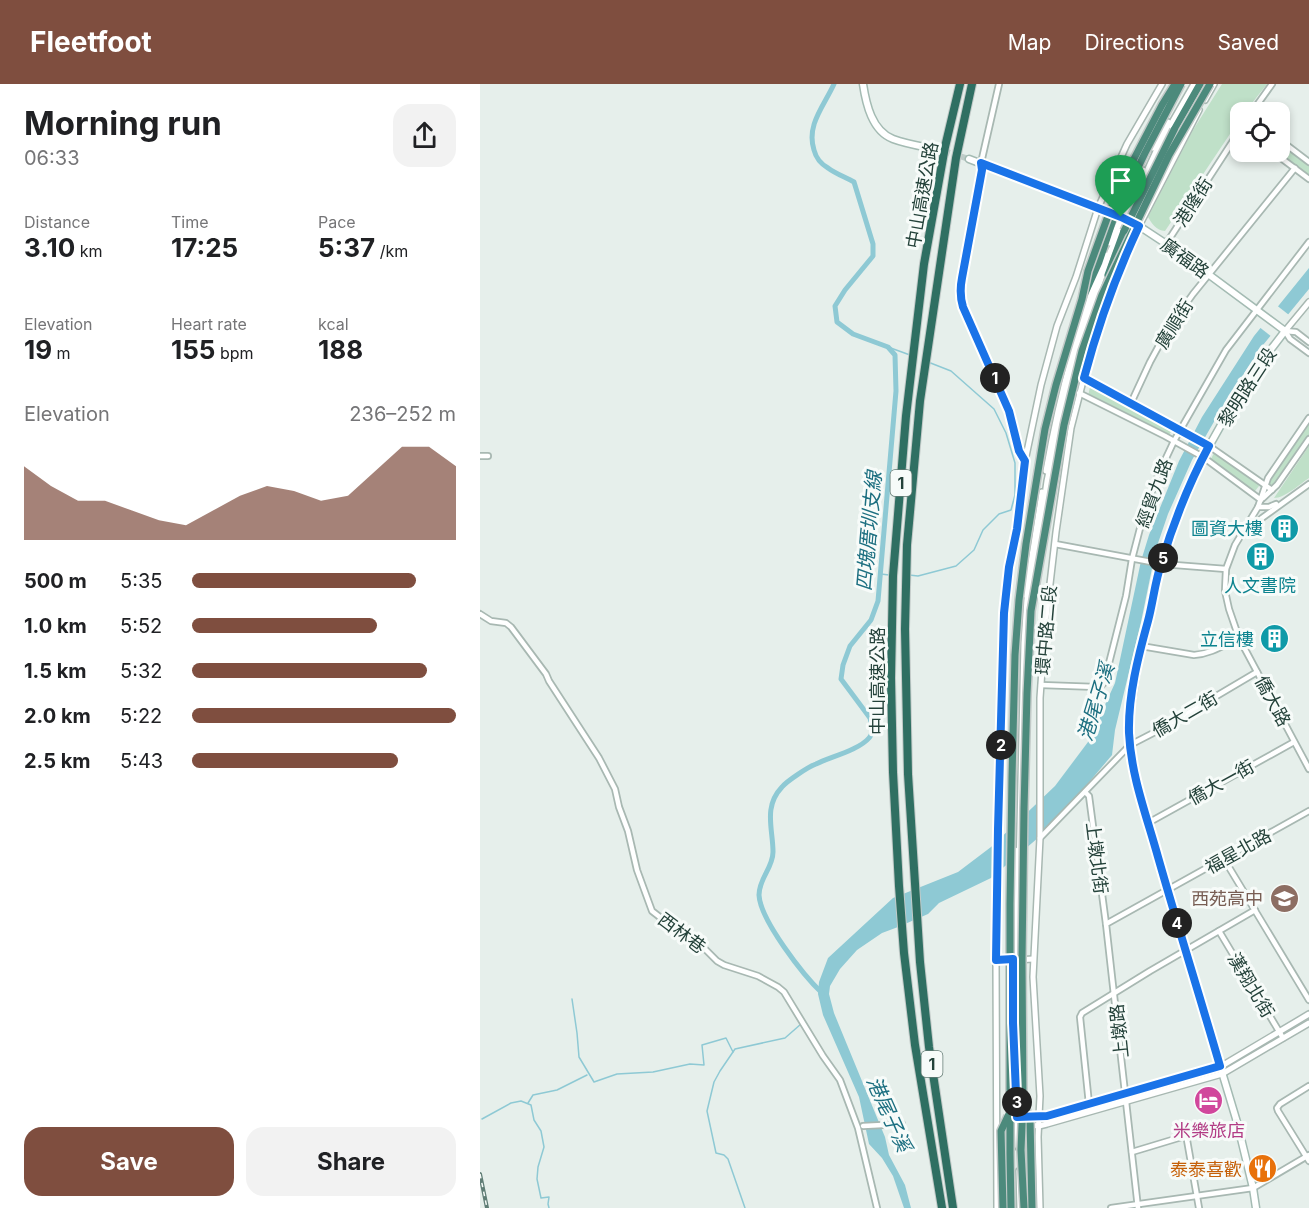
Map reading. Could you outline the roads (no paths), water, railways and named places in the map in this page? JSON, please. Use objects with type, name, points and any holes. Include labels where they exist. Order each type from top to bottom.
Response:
[{"type":"highway","name":"中山高速公路","points":[[942,1208],[915,1045],[904,953],[893,760],[891,678],[893,576],[906,416],[924,264],[945,147],[960,84]]},
{"type":"highway","name":"中山高速公路","points":[[954,1208],[929,1047],[920,962],[908,774],[905,629],[908,544],[920,401],[956,158],[972,84]]},
{"type":"highway","points":[[1011,1208],[1010,904],[1015,656],[1026,544],[1056,385],[1089,271],[1125,176],[1175,84]]},
{"type":"highway","points":[[1082,299],[1099,262],[1114,217],[1181,84]]},
{"type":"highway","points":[[1022,1208],[1024,809],[1031,611],[1064,424],[1082,351],[1124,231],[1174,130],[1200,84]]},
{"type":"highway","points":[[1102,295],[1169,155],[1212,84]]},
{"type":"highway","points":[[1023,1101],[1030,1119],[1032,1208]]},
{"type":"highway","points":[[1003,1208],[1001,1131],[1010,1110]]},
{"type":"main road","points":[[863,84],[866,104],[871,116],[877,126],[890,138],[944,151]]},
{"type":"main road","name":"廣福路","points":[[969,159],[1139,226],[1285,331]]},
{"type":"main road","name":"黎明路三段","points":[[1256,1208],[1237,1122],[1132,765],[1129,719],[1141,646],[1161,564],[1179,513],[1203,457],[1230,409],[1285,331]]},
{"type":"street","points":[[999,84],[981,163],[982,170],[960,288],[963,307],[1009,411],[1019,451],[1025,461]]},
{"type":"street","points":[[997,1208],[998,829],[1004,613],[1009,567],[1017,529],[1025,461],[1041,385],[1057,326],[1076,277],[1098,208],[1127,144],[1162,84]]},
{"type":"street","name":"環中路二段","points":[[1017,856],[1020,645],[1025,590],[1053,430],[1069,368],[1101,267],[1158,147],[1192,84]]},
{"type":"street","name":"環中路二段","points":[[1040,1208],[1040,1096],[1033,959],[1040,838],[1041,685],[1045,627],[1071,428],[1094,342],[1118,272],[1212,84]]},
{"type":"street","points":[[1259,102],[1272,84]]},
{"type":"street","name":"港隆街","points":[[1166,244],[1230,145]]},
{"type":"street","points":[[1290,148],[1309,162]]},
{"type":"street","points":[[1287,162],[1309,179]]},
{"type":"street","name":"廣順街","points":[[1131,402],[1168,329],[1192,294],[1295,168]]},
{"type":"street","name":"環中路二段","points":[[1017,856],[1027,598],[1037,552],[1047,481],[1066,392],[1081,338],[1123,218]]},
{"type":"street","name":"經貿九路","points":[[1041,685],[1097,687],[1105,681],[1145,509],[1159,473],[1174,441],[1226,350],[1259,312],[1309,242]]},
{"type":"street","name":"黎明路三段","points":[[1285,331],[1309,302]]},
{"type":"street","points":[[1285,331],[1296,332],[1309,342]]},
{"type":"street","points":[[1285,331],[1290,339],[1309,353]]},
{"type":"street","points":[[1084,378],[1209,446],[1272,490]]},
{"type":"street","points":[[1079,393],[1203,457],[1261,500]]},
{"type":"street","name":"僑大路","points":[[1309,418],[1268,478],[1258,507],[1235,545],[1226,569],[1229,609],[1239,638],[1309,769]]},
{"type":"street","name":"僑大路","points":[[1261,500],[1277,485],[1309,439]]},
{"type":"street","points":[[480,456],[488,456]]},
{"type":"street","points":[[1235,545],[1284,501],[1309,484]]},
{"type":"street","points":[[1258,507],[1269,507],[1284,501]]},
{"type":"street","points":[[1055,544],[1161,564],[1226,569]]},
{"type":"street","name":"西林巷","points":[[480,614],[491,621],[506,623],[511,627],[546,674],[599,758],[615,789],[628,831],[636,870],[652,911],[683,935],[698,942],[723,965],[758,976],[784,992],[840,1080],[858,1128],[877,1208]]},
{"type":"street","points":[[1141,646],[1194,655],[1208,653],[1239,638]]},
{"type":"street","name":"僑大二街","points":[[1040,838],[1130,745],[1257,672]]},
{"type":"street","name":"僑大一街","points":[[1148,823],[1294,742]]},
{"type":"street","name":"上墩北街","points":[[1085,792],[1089,796],[1106,924]]},
{"type":"street","name":"福星北路","points":[[1168,891],[1309,811]]},
{"type":"street","points":[[1017,856],[1015,960],[1022,1208]]},
{"type":"street","points":[[1224,859],[1309,1000]]},
{"type":"street","points":[[1106,924],[1168,891]]},
{"type":"street","points":[[1089,1104],[1080,1017],[1085,1011],[1255,910]]},
{"type":"street","name":"上墩路","points":[[1106,924],[1138,1206]]},
{"type":"street","name":"漢翔北街","points":[[1219,931],[1283,1038]]},
{"type":"street","points":[[996,960],[1033,959]]},
{"type":"street","points":[[996,1119],[1019,1120],[1047,1116],[1221,1070],[1309,1014]]},
{"type":"street","points":[[1019,1120],[1039,1126],[1221,1070],[1309,1023]]},
{"type":"street","points":[[1111,1208],[1253,1188],[1308,1157],[1277,1108],[1309,1086]]},
{"type":"street","points":[[863,1126],[902,1124]]},
{"type":"street","points":[[1132,1152],[1185,1136],[1188,1140],[1199,1208]]},
{"type":"water","points":[[1309,268],[1309,289],[1263,345],[1227,399],[1192,460],[1168,514],[1156,549],[1115,730],[1112,755],[1053,825],[991,878],[939,903],[928,914],[882,933],[857,950],[840,969],[830,986],[829,994],[834,1013],[885,1137],[889,1155],[905,1185],[911,1208],[904,1208],[893,1176],[882,1158],[869,1144],[859,1097],[823,1015],[818,994],[819,982],[828,958],[893,898],[958,872],[991,847],[1055,786],[1088,742],[1115,683],[1141,561],[1179,461],[1202,417],[1254,336]]},
{"type":"waterway","name":"四塊厝圳支線","points":[[822,993],[794,961],[775,933],[761,906],[759,895],[761,883],[772,858],[770,818],[776,795],[788,781],[808,768],[852,750],[864,742],[873,730],[870,718],[841,679],[850,646],[871,620],[878,601],[896,391],[895,355],[888,347],[853,334],[837,322],[835,306],[873,256],[873,244],[854,182],[823,165],[814,150],[812,141],[814,124],[834,84]]},
{"type":"waterway","points":[[888,347],[910,355]]},
{"type":"waterway","points":[[909,575],[918,576],[956,566],[974,550],[983,530],[999,514],[1011,510],[1015,495],[1015,463],[1006,433],[994,409],[951,371],[928,362]]},
{"type":"waterway","points":[[881,574],[889,575]]},
{"type":"waterway","points":[[572,999],[579,1057],[594,1082],[617,1074],[653,1072],[690,1064],[704,1065],[702,1045],[726,1038],[733,1052]]},
{"type":"waterway","points":[[745,1208],[728,1159],[716,1153],[707,1111],[714,1082],[735,1049],[785,1038],[801,1024]]},
{"type":"waterway","points":[[528,1103],[533,1095],[557,1090],[587,1075]]},
{"type":"waterway","points":[[482,1119],[511,1103],[521,1101],[531,1105],[534,1120],[541,1131],[544,1147],[537,1179],[541,1198],[549,1197],[549,1208]]},
{"type":"tunnel","points":[[944,151],[969,159]]},
{"type":"railway","points":[[480,1174],[487,1208]]},
{"type":"place","name":"圖資大樓","points":[[1284,528]]},
{"type":"place","name":"人文書院","points":[[1260,556]]},
{"type":"place","name":"立信樓","points":[[1275,639]]},
{"type":"place","name":"西苑高中","points":[[1284,898]]},
{"type":"place","name":"米樂旅店","points":[[1209,1101]]},
{"type":"place","name":"泰泰喜歡","points":[[1263,1169]]},
{"type":"water label","name":"港尾子溪","points":[[1096,702]]},
{"type":"water label","name":"港尾子溪","points":[[889,1114]]}]
